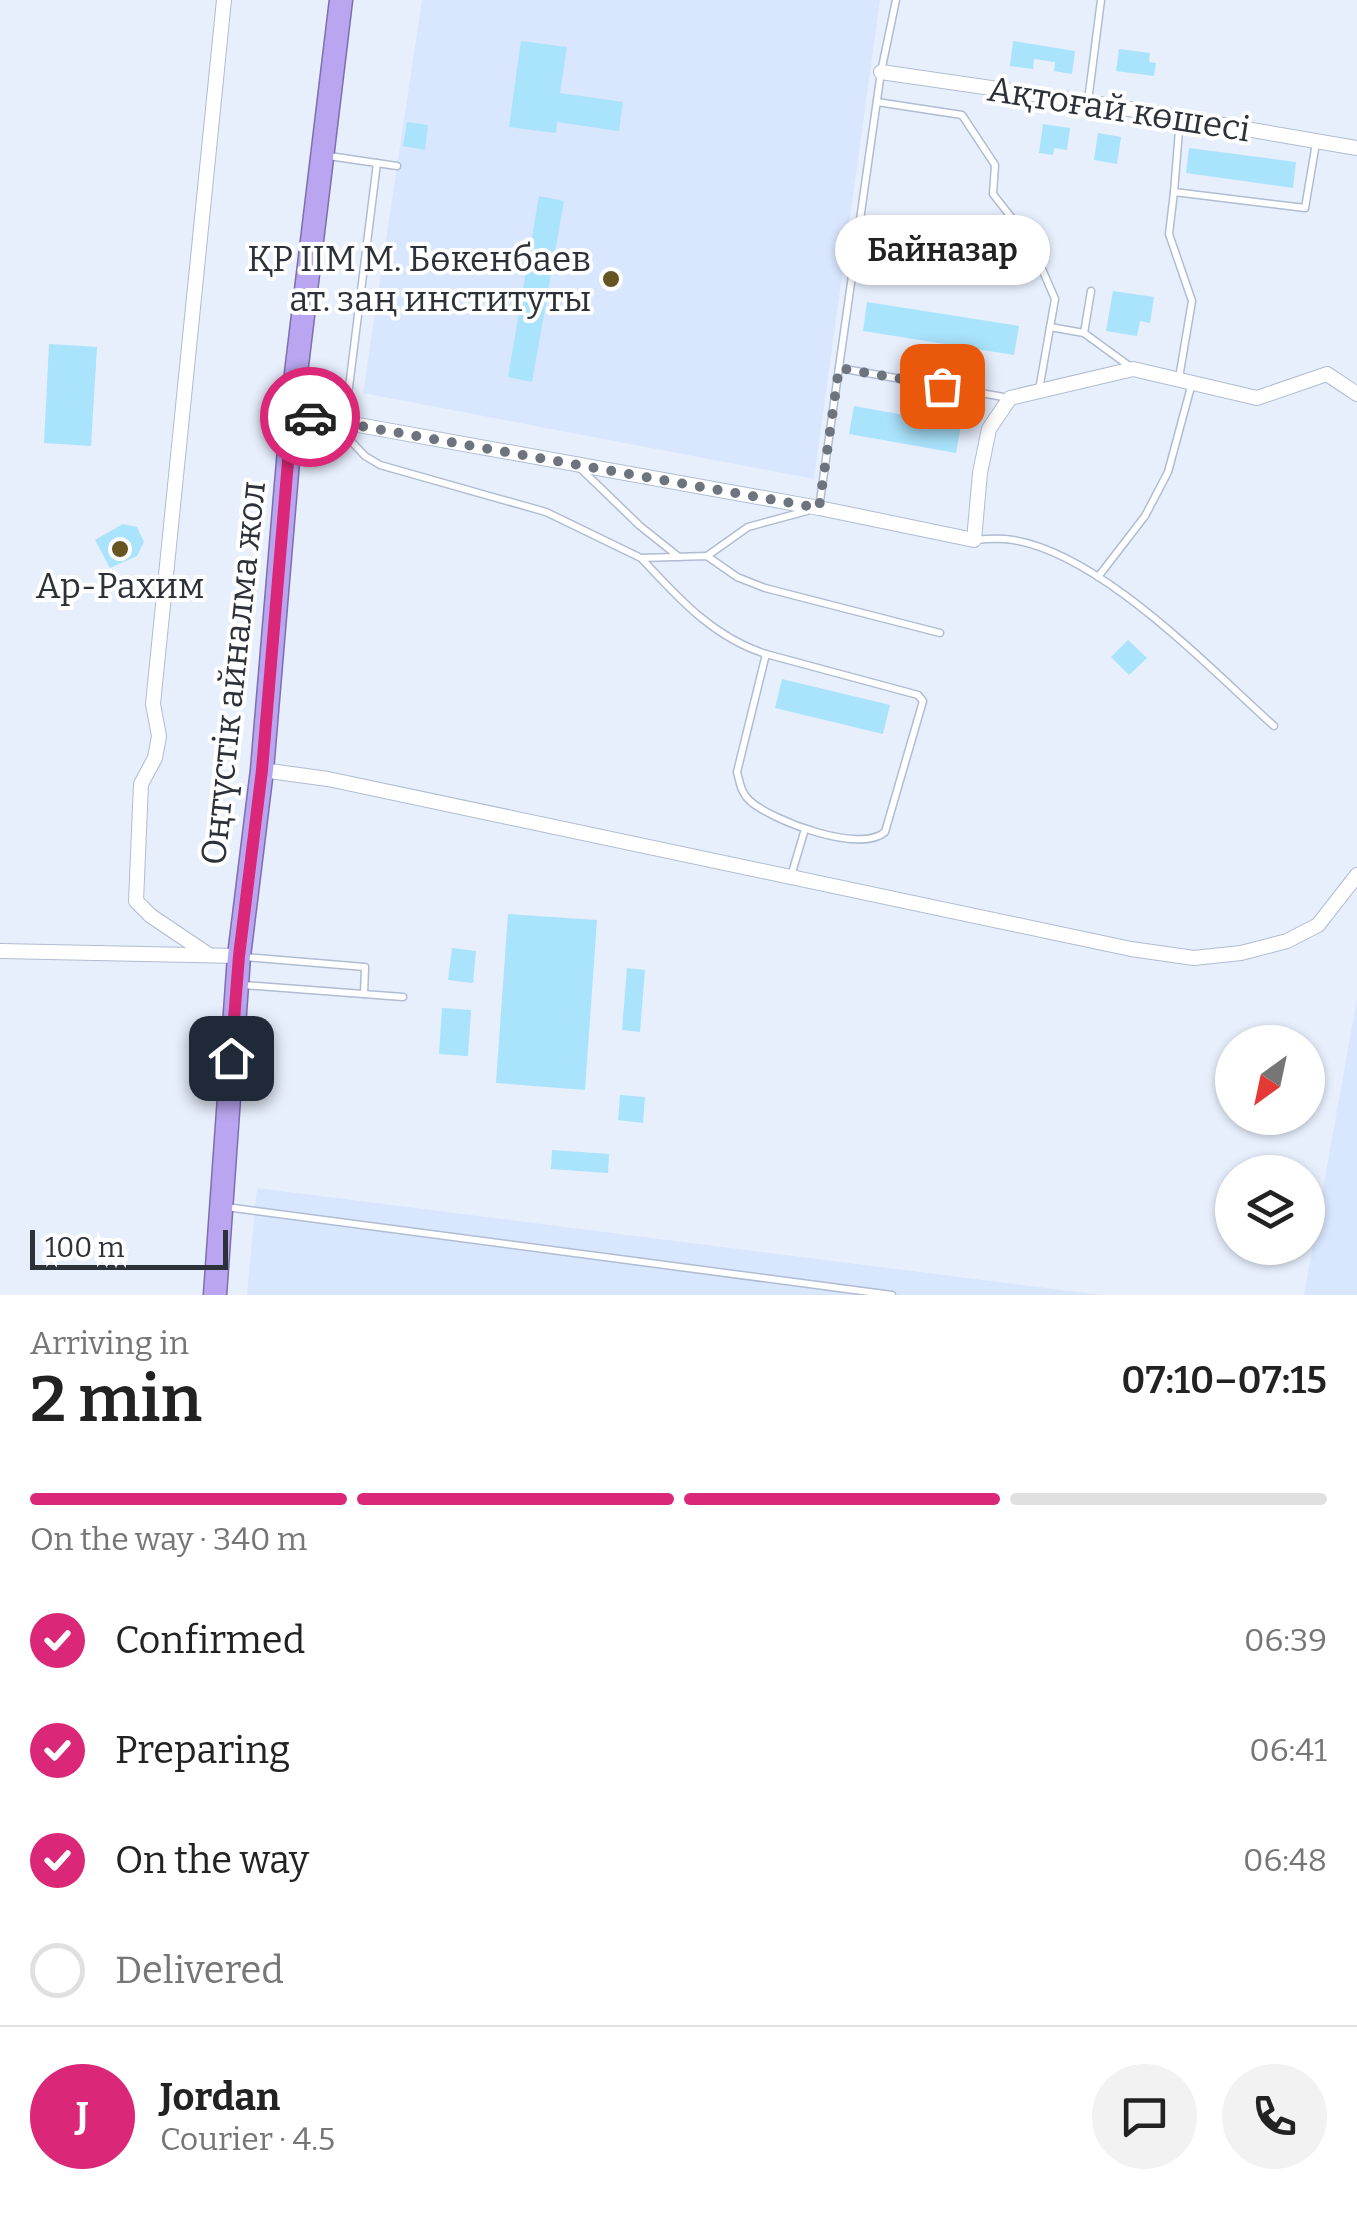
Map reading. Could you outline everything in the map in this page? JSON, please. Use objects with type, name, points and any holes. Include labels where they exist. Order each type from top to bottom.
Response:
[{"type":"highway","name":"Оңтүстік айналма жол","points":[[215,1295],[236,984],[262,770],[292,414],[342,0]]},
{"type":"street","points":[[209,954],[151,916],[136,901],[141,784],[155,758],[158,736],[153,704],[224,0]]},
{"type":"street","name":"Ақтоғай көшесі","points":[[881,72],[1088,102],[1357,148]]},
{"type":"street","points":[[292,414],[819,508],[974,540],[988,428],[1010,398],[1133,369],[1257,398],[1328,374],[1357,394]]},
{"type":"street","points":[[262,770],[328,778],[1131,949],[1194,958],[1240,953],[1287,941],[1318,925],[1357,875]]},
{"type":"street","points":[[0,951],[239,956]]},
{"type":"lane","points":[[641,558],[707,556],[748,527],[819,508],[881,72],[896,0]]},
{"type":"lane","points":[[1088,102],[1099,1]]},
{"type":"lane","points":[[877,102],[962,114],[995,164],[993,194],[1030,241],[1055,298],[1038,391]]},
{"type":"lane","points":[[1098,577],[1145,516],[1168,472],[1185,381],[1192,301],[1169,234],[1180,118]]},
{"type":"lane","points":[[1174,192],[1305,208],[1316,141]]},
{"type":"lane","points":[[323,155],[397,166]]},
{"type":"lane","points":[[377,162],[338,423],[365,456],[380,465],[546,512],[641,558],[691,610],[740,646],[918,695],[924,701],[884,832],[877,838],[863,840],[804,829],[751,802],[741,790],[737,772],[766,654]]},
{"type":"lane","points":[[1084,333],[1091,290]]},
{"type":"lane","points":[[1050,327],[1084,333],[1133,369]]},
{"type":"lane","points":[[839,368],[1010,398]]},
{"type":"lane","points":[[577,465],[640,526],[680,558]]},
{"type":"lane","points":[[974,540],[1008,539],[1065,557],[1098,577],[1130,597],[1274,726]]},
{"type":"lane","points":[[707,556],[737,577],[766,588],[940,633]]},
{"type":"lane","points":[[791,878],[804,829]]},
{"type":"lane","points":[[239,956],[366,967],[364,994]]},
{"type":"lane","points":[[236,984],[403,997]]},
{"type":"lane","points":[[220,1206],[892,1295]]},
{"type":"shaded area","name":"ҚР ІІМ М. Бөкенбаев ат. заң институты","points":[[422,0],[880,0],[814,479],[363,393]]},
{"type":"shaded area","points":[[1357,999],[1357,1295],[1304,1295],[1309,1265],[1325,1265],[1325,1178]]},
{"type":"shaded area","points":[[257,1188],[1101,1295],[247,1295]]},
{"type":"building","points":[[521,41],[567,47],[560,93],[623,102],[619,131],[557,122],[556,133],[509,127]]},
{"type":"building","points":[[1013,41],[1075,51],[1072,74],[1054,71],[1055,62],[1034,59],[1033,69],[1010,66]]},
{"type":"building","points":[[1119,49],[1150,53],[1149,62],[1156,63],[1154,76],[1116,71]]},
{"type":"building","points":[[407,122],[428,125],[425,150],[403,146]]},
{"type":"building","points":[[1043,124],[1070,128],[1067,150],[1054,148],[1053,155],[1039,153]]},
{"type":"building","points":[[1098,133],[1121,137],[1117,164],[1094,160]]},
{"type":"building","points":[[1189,148],[1296,162],[1293,188],[1186,173]]},
{"type":"building","points":[[539,196],[564,201],[532,382],[508,377]]},
{"type":"building","points":[[898,228],[923,234],[919,255],[893,249]]},
{"type":"building","points":[[1113,291],[1154,297],[1150,323],[1140,321],[1137,336],[1106,331]]},
{"type":"building","points":[[867,302],[1019,326],[1014,355],[863,331]]},
{"type":"building","points":[[49,344],[97,347],[91,446],[44,443]]},
{"type":"building","points":[[854,406],[961,425],[956,453],[849,434]]},
{"type":"building","name":"Ар-Рахим","points":[[123,524],[137,527],[144,542],[137,556],[110,568],[95,540]]},
{"type":"building","points":[[1128,640],[1147,658],[1129,675],[1111,657]]},
{"type":"building","points":[[782,679],[890,705],[883,734],[775,708]]},
{"type":"building","points":[[508,914],[597,920],[585,1090],[496,1083]]},
{"type":"building","points":[[452,948],[476,951],[473,983],[448,980]]},
{"type":"building","points":[[627,968],[645,970],[640,1032],[622,1030]]},
{"type":"building","points":[[442,1008],[471,1010],[468,1056],[439,1054]]},
{"type":"building","points":[[620,1095],[645,1097],[643,1123],[618,1120]]},
{"type":"building","points":[[552,1150],[609,1154],[608,1173],[551,1169]]},
{"type":"way so far","points":[[310,417],[819,508],[839,368],[942,386]]},
{"type":"place","name":"ҚР ІІМ М. Бөкенбаев ат. заң институты","points":[[611,279]]},
{"type":"place","name":"Байназар","points":[[942,386]]},
{"type":"place","name":"Ар-Рахим","points":[[120,549]]},
{"type":"route","points":[[231,1058],[262,770],[292,414],[310,417]]}]
